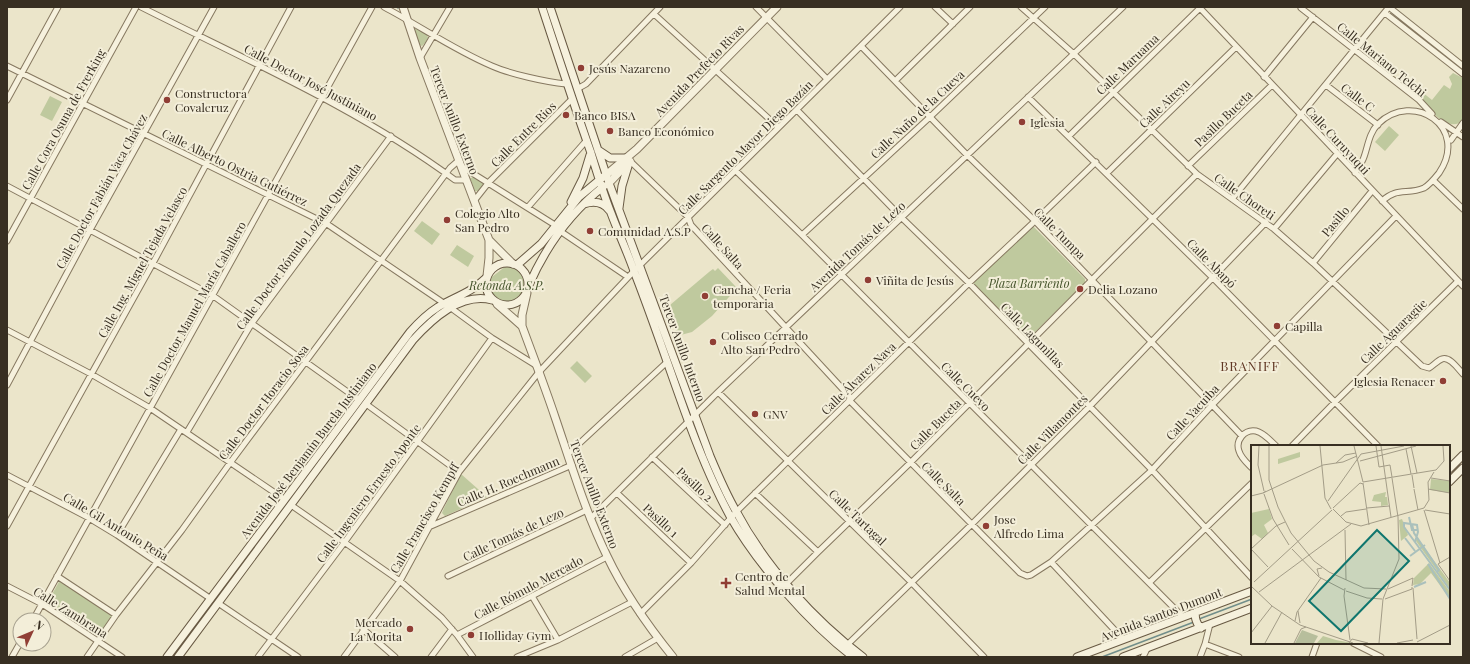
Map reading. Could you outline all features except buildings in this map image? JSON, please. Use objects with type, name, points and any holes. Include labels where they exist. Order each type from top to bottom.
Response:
[{"type":"main road","name":"Tercer Anillo Externo","points":[[403,7],[420,58],[489,240],[490,258],[487,277]]},
{"type":"main road","name":"Avenida Prefecto Rivas","points":[[527,290],[542,259],[560,231],[572,216],[609,183],[637,149],[777,7]]},
{"type":"main road","name":"Tercer Anillo Interno","points":[[545,8],[550,21],[555,21],[577,89],[594,151],[602,188],[610,212],[634,270],[688,421],[704,461],[733,514],[767,570],[832,640],[853,657]]},
{"type":"main road","name":"Tercer Anillo Interno","points":[[545,8],[566,84],[586,141],[594,151],[606,175],[733,514],[786,584],[847,645],[863,657]]},
{"type":"main road","points":[[552,37],[557,37],[563,48]]},
{"type":"main road","points":[[566,212],[583,178],[594,151],[610,158],[628,161],[622,186],[619,210]]},
{"type":"main road","name":"Avenida Prefecto Rivas","points":[[515,264],[533,252],[579,197],[606,175],[628,161]]},
{"type":"main road","points":[[584,204],[596,202],[602,204],[610,212]]},
{"type":"main road","name":"Tercer Anillo Externo","points":[[489,240],[515,264]]},
{"type":"main road","points":[[501,264],[515,264],[526,274],[527,290],[523,299],[511,306],[504,306],[494,302],[487,293],[485,286],[487,277],[495,267],[501,264]]},
{"type":"main road","name":"Avenida José Benjamín Burela Justiniano","points":[[167,657],[410,332],[427,316],[469,291],[487,277]]},
{"type":"main road","name":"Tercer Anillo Externo","points":[[527,290],[522,315],[522,326],[590,519],[607,557],[632,602],[673,657]]},
{"type":"main road","name":"Avenida José Benjamín Burela Justiniano","points":[[178,657],[414,340],[432,321],[451,308],[468,300],[477,298],[494,302]]},
{"type":"main road","name":"Tercer Anillo Externo","points":[[494,302],[522,326]]},
{"type":"main road","points":[[646,304],[654,321],[657,322],[661,320]]},
{"type":"main road","points":[[656,333],[659,331],[663,333],[674,355]]},
{"type":"main road","points":[[682,404],[687,404],[690,400]]},
{"type":"main road","points":[[695,438],[697,435],[703,435]]},
{"type":"main road","points":[[320,451],[327,456]]},
{"type":"main road","points":[[1450,468],[1463,455]]},
{"type":"main road","points":[[1450,481],[1463,468]]},
{"type":"main road","name":"Avenida Santos Dumont","points":[[1077,657],[1183,617],[1195,615],[1251,591]]},
{"type":"main road","points":[[1123,657],[1199,626],[1210,624],[1251,608]]},
{"type":"main road","points":[[1195,615],[1199,626]]},
{"type":"main road","points":[[816,623],[827,632],[832,630]]},
{"type":"main road","points":[[832,640],[836,637],[847,645]]},
{"type":"street","points":[[7,100],[58,7]]},
{"type":"street","name":"Calle Cora Osuna de Frerking","points":[[7,241],[136,7]]},
{"type":"street","name":"Calle Doctor José Justiniano","points":[[142,7],[322,98],[391,136],[455,180],[466,180]]},
{"type":"street","name":"Calle Doctor Fabián Vaca Chávez","points":[[7,384],[90,230],[214,7]]},
{"type":"street","name":"Calle Ing. Miguel Tejada Velasco","points":[[7,526],[207,166],[291,7]]},
{"type":"street","name":"Calle Doctor Manuel María Caballero","points":[[38,612],[372,7]]},
{"type":"street","points":[[384,7],[434,36],[493,67],[566,84]]},
{"type":"street","points":[[420,58],[450,7]]},
{"type":"street","points":[[577,89],[586,84],[660,7]]},
{"type":"street","points":[[756,7],[827,79]]},
{"type":"street","name":"Calle Sargento Mayor Diego Bazán","points":[[538,369],[688,216],[900,7]]},
{"type":"street","points":[[935,7],[953,24]]},
{"type":"street","points":[[895,81],[970,7]]},
{"type":"street","name":"Calle Choreti","points":[[1021,7],[1074,54],[1188,166],[1197,174],[1266,222],[1313,263],[1422,366],[1429,368],[1442,359],[1446,359],[1450,360],[1463,374]]},
{"type":"street","name":"Calle Nuño de la Cueva","points":[[802,235],[930,117],[1045,7]]},
{"type":"street","name":"Avenida Tomás de Lezo","points":[[590,519],[695,414],[840,274],[902,218],[1124,7]]},
{"type":"street","points":[[1232,199],[1389,7],[1463,66]]},
{"type":"street","name":"Calle Curuyuqui","points":[[1199,8],[1463,286]]},
{"type":"street","name":"Calle Maruama","points":[[1069,136],[1199,8]]},
{"type":"street","name":"Calle Mariano Telchi","points":[[1301,8],[1355,48],[1419,100],[1436,119]]},
{"type":"street","points":[[1385,13],[1463,74]]},
{"type":"street","points":[[654,14],[778,127]]},
{"type":"street","points":[[1264,77],[1313,17]]},
{"type":"street","name":"Calle Tumpa","points":[[861,46],[967,155],[1035,221],[1213,404],[1242,436]]},
{"type":"street","name":"Calle Aireyu","points":[[1108,173],[1236,47]]},
{"type":"street","name":"Calle Alberto Ostria Gutiérrez","points":[[7,66],[326,224],[445,304]]},
{"type":"street","name":"Pasillo Buceta","points":[[1188,166],[1272,85]]},
{"type":"street","name":"Calle C","points":[[1326,85],[1378,125]]},
{"type":"street","name":"Calle Abapó","points":[[1028,97],[1108,173],[1214,278],[1377,445]]},
{"type":"street","name":"Calle Entre Rios","points":[[474,201],[489,182],[572,99]]},
{"type":"street","name":"Calle Lagunillas","points":[[797,110],[902,218],[969,283],[1090,406],[1152,470],[1251,577]]},
{"type":"street","points":[[1355,173],[1363,158],[1370,137],[1378,125],[1391,115],[1406,111],[1428,114],[1463,137]]},
{"type":"street","points":[[1436,119],[1451,140]]},
{"type":"street","points":[[1382,202],[1392,193],[1425,187],[1433,180],[1448,160],[1451,140],[1463,123]]},
{"type":"street","name":"Calle Doctor Rómulo Lozada Quezada","points":[[187,432],[252,323],[391,136]]},
{"type":"street","points":[[528,207],[586,141]]},
{"type":"street","points":[[1274,229],[1337,154]]},
{"type":"street","name":"Calle Salta","points":[[628,161],[688,216],[691,225],[910,463],[1020,573],[1027,576]]},
{"type":"street","name":"Calle Álvarez Nava","points":[[640,614],[691,563],[733,514],[788,462],[969,283],[1096,162]]},
{"type":"street","points":[[459,163],[555,225]]},
{"type":"street","name":"Calle Doctor Horacio Sosa","points":[[87,657],[116,615],[158,562],[446,173],[459,163]]},
{"type":"street","name":"Calle Cuevo","points":[[735,170],[1150,582],[1183,617]]},
{"type":"street","name":"Calle Buceta","points":[[786,584],[910,463],[1197,174]]},
{"type":"street","points":[[1433,180],[1463,209]]},
{"type":"street","points":[[7,186],[212,295],[359,400]]},
{"type":"street","name":"Pasillo","points":[[1313,263],[1372,191]]},
{"type":"street","name":"Calle Yacuiba","points":[[1027,576],[1032,575],[1051,562],[1152,470],[1213,404],[1396,216]]},
{"type":"street","name":"Calle Villamontes","points":[[847,645],[971,525],[1090,406],[1266,222]]},
{"type":"street","points":[[560,231],[628,277]]},
{"type":"street","name":"Calle Aguaragüe","points":[[1293,445],[1458,281]]},
{"type":"street","points":[[451,308],[538,369]]},
{"type":"street","points":[[7,330],[91,374],[150,408],[284,499]]},
{"type":"street","name":"Calle Ingeniero Ernesto Aponte","points":[[258,657],[344,543],[492,338]]},
{"type":"street","points":[[568,454],[667,362]]},
{"type":"street","name":"Calle Francisco Kempff","points":[[344,657],[363,629],[400,581],[460,472],[538,369]]},
{"type":"street","name":"Calle Tartagal","points":[[718,392],[911,582],[984,657]]},
{"type":"street","points":[[366,404],[460,472]]},
{"type":"street","points":[[117,535],[181,429]]},
{"type":"street","points":[[1251,467],[1239,452],[1239,441],[1242,436],[1251,431],[1257,431],[1275,445]]},
{"type":"street","name":"Pasillo 2","points":[[652,457],[725,525]]},
{"type":"street","name":"Calle H. Roechmann","points":[[431,526],[572,465]]},
{"type":"street","name":"Calle Gil Antonio Peña","points":[[7,475],[89,518],[211,598]]},
{"type":"street","points":[[1150,582],[1251,485]]},
{"type":"street","name":"Pasillo 1","points":[[617,493],[691,563]]},
{"type":"street","points":[[755,493],[818,552]]},
{"type":"street","points":[[291,505],[400,581],[433,609],[458,635],[473,657]]},
{"type":"street","name":"Calle Tomás de Lezo","points":[[448,576],[587,510]]},
{"type":"street","name":"Calle Rómulo Mercado","points":[[458,635],[607,557]]},
{"type":"street","points":[[1051,562],[1123,639]]},
{"type":"street","points":[[57,576],[116,615]]},
{"type":"street","name":"Calle Zambrana","points":[[7,586],[42,604],[122,657]]},
{"type":"street","points":[[532,596],[558,640]]},
{"type":"street","points":[[517,657],[558,640],[632,602]]},
{"type":"street","points":[[218,603],[298,657]]},
{"type":"street","points":[[1200,657],[1206,644],[1210,624]]},
{"type":"street","points":[[363,629],[395,657]]},
{"type":"street","points":[[431,657],[452,630]]},
{"type":"street","points":[[624,657],[658,638]]},
{"type":"street","points":[[1206,644],[1238,657]]},
{"type":"street","points":[[1312,657],[1317,644]]},
{"type":"street","points":[[1354,644],[1370,655],[1381,657]]},
{"type":"street","points":[[1143,657],[1148,648]]},
{"type":"green space","points":[[413,29],[418,29],[427,34],[428,38],[422,46],[417,44]]},
{"type":"green space","points":[[1453,73],[1463,78],[1463,120],[1457,124],[1450,124],[1443,121],[1412,92],[1413,90],[1416,92],[1422,92],[1432,100],[1444,85],[1450,89],[1452,84],[1449,77]]},
{"type":"green space","points":[[50,96],[62,102],[52,121],[40,115]]},
{"type":"green space","points":[[1389,126],[1399,135],[1385,151],[1375,142]]},
{"type":"green space","points":[[475,177],[484,182],[485,185],[479,191],[475,191],[470,178]]},
{"type":"green space","points":[[422,221],[440,234],[432,245],[414,231]]},
{"type":"green space","name":"Plaza Barriento","points":[[1033,226],[1085,279],[1085,283],[1030,337],[1026,337],[974,285],[974,282],[1029,227]]},
{"type":"green space","points":[[457,245],[474,256],[468,267],[450,255]]},
{"type":"green space","name":"Retonda A.S.P.","points":[[506,266],[513,267],[519,271],[525,285],[523,293],[517,299],[510,302],[501,301],[494,298],[489,291],[488,280]]},
{"type":"green space","name":"Cancha / Feria temporaria","points":[[718,268],[737,288],[712,316],[692,332],[677,336],[675,334],[677,332],[671,325],[669,327],[664,311],[709,272],[713,269],[715,271]]},
{"type":"green space","points":[[577,361],[592,376],[585,383],[570,368]]},
{"type":"green space","points":[[461,474],[487,497],[445,516],[442,513]]},
{"type":"green space","points":[[60,580],[114,615],[102,632],[96,635],[51,603],[50,598]]},
{"type":"waterway","points":[[328,448],[350,419]]},
{"type":"waterway","points":[[287,504],[321,458]]},
{"type":"waterway","points":[[260,540],[283,509]]},
{"type":"waterway","points":[[1199,619],[1251,599]]},
{"type":"waterway","points":[[1102,657],[1194,622]]},
{"type":"place","name":"Jesús Nazareno","points":[[581,68]]},
{"type":"place","name":"Constructora Covalcruz","points":[[167,100]]},
{"type":"place","name":"Banco BISA","points":[[566,115]]},
{"type":"place","name":"Iglesia","points":[[1022,122]]},
{"type":"place","name":"Banco Económico","points":[[610,131]]},
{"type":"place","name":"Colegio Alto San Pedro","points":[[447,220]]},
{"type":"place","name":"Comunidad A.S.P","points":[[590,231]]},
{"type":"place","name":"Viñita de Jesús","points":[[868,280]]},
{"type":"place","name":"Delia Lozano","points":[[1080,289]]},
{"type":"place","name":"Cancha / Feria temporaria","points":[[705,296]]},
{"type":"place","name":"Capilla","points":[[1277,326]]},
{"type":"place","name":"Coliseo Cerrado Alto San Pedro","points":[[713,342]]},
{"type":"place","name":"Iglesia Renacer","points":[[1443,381]]},
{"type":"place","name":"GNV","points":[[755,414]]},
{"type":"place","name":"Jose Alfredo Lima","points":[[986,526]]},
{"type":"place","name":"Centro de Salud Mental","points":[[726,583]]},
{"type":"place","name":"Mercado La Morita","points":[[410,629]]},
{"type":"place","name":"Holliday Gym","points":[[471,635]]},
{"type":"district","name":"BRANIFF","points":[[1250,365]]}]
